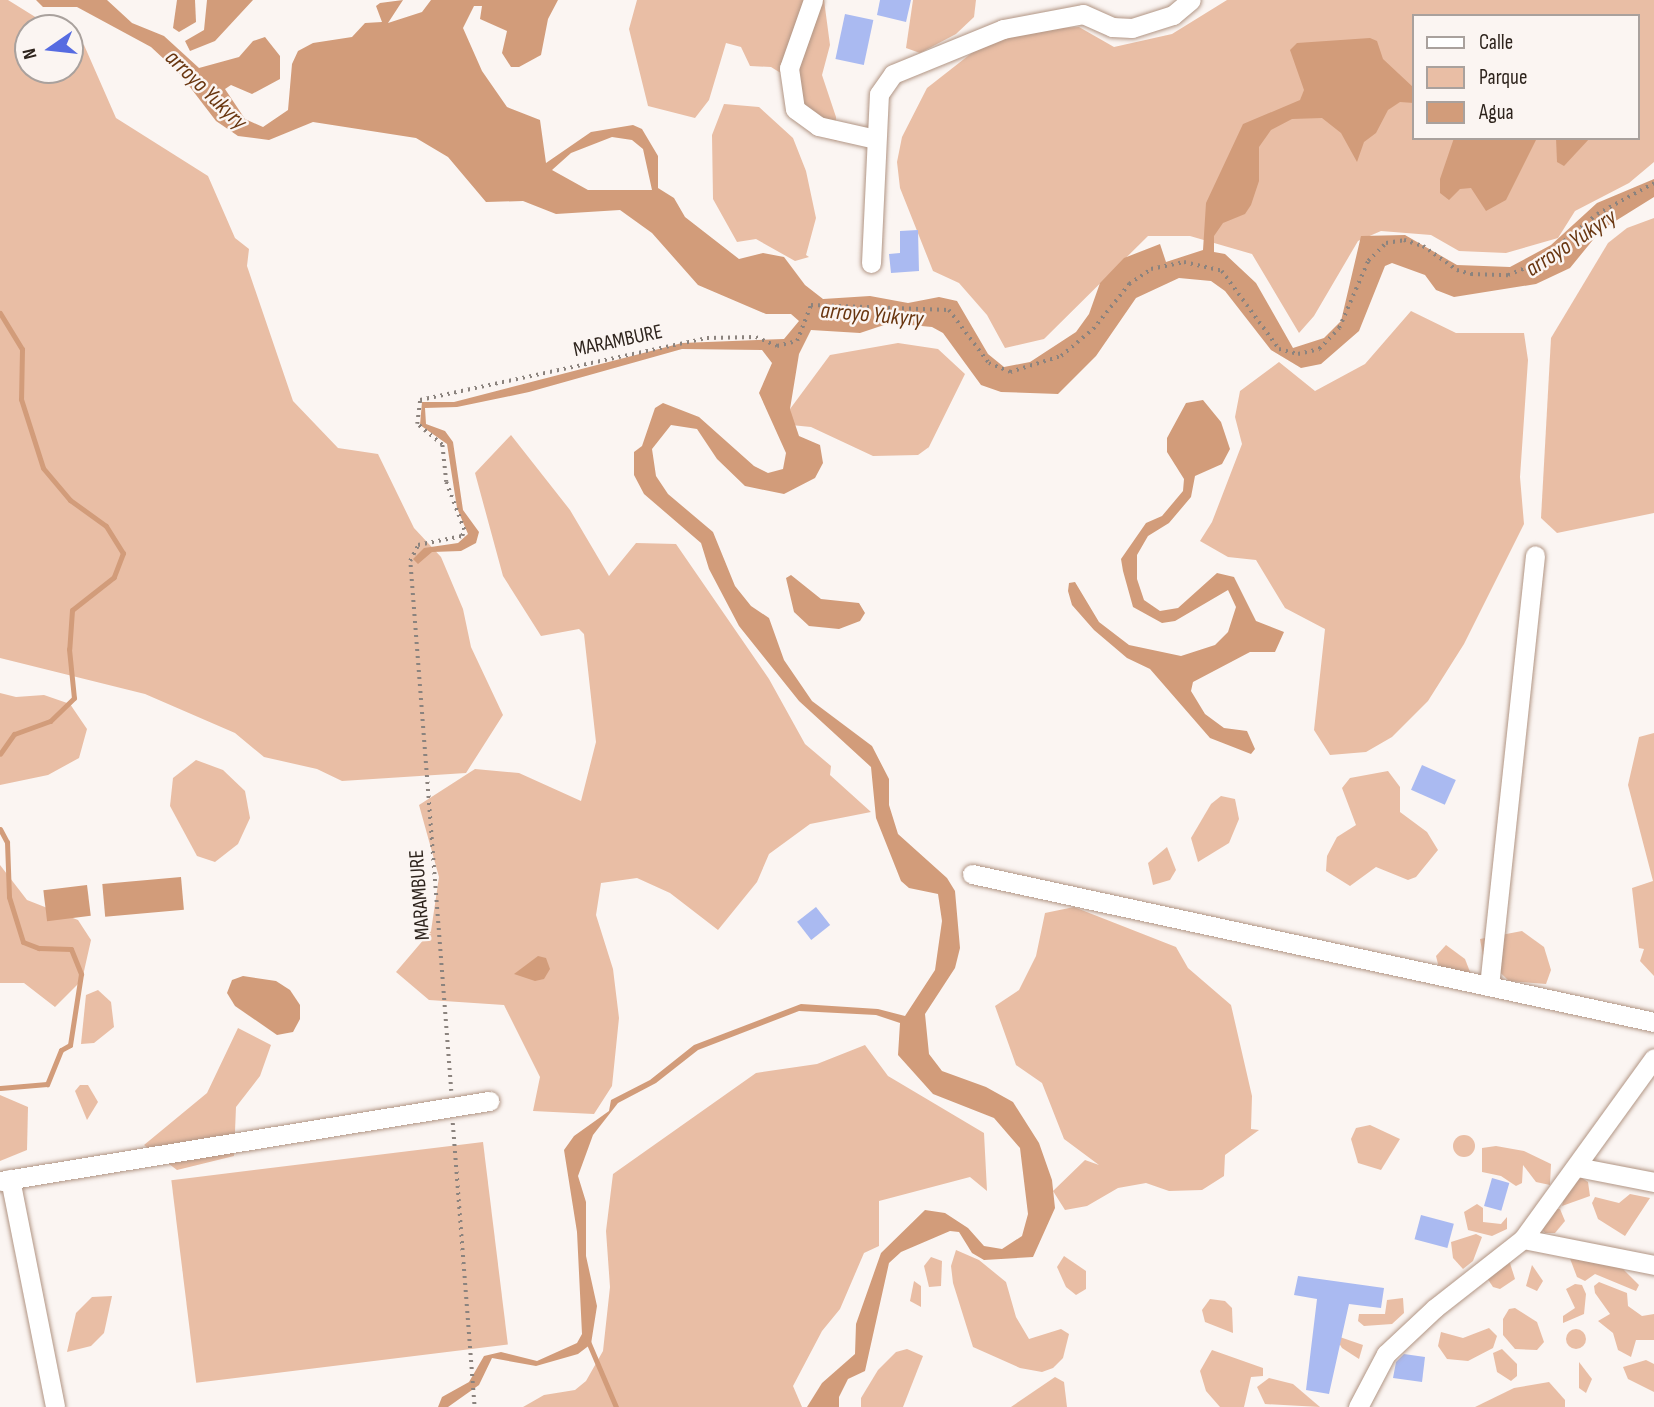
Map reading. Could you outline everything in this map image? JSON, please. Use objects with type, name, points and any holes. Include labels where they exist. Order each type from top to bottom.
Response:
[{"type":"street","points":[[813,0],[789,68],[795,109],[818,126],[875,139]]},
{"type":"street","points":[[871,263],[879,94],[893,75],[1003,29],[1082,7],[1112,27],[1132,28],[1173,15],[1191,0]]},
{"type":"street","points":[[1489,986],[1535,555]]},
{"type":"street","points":[[972,874],[1654,1021]]},
{"type":"street","points":[[1358,1407],[1386,1354],[1523,1239],[1654,1058]]},
{"type":"street","points":[[55,1407],[5,1180],[489,1101]]},
{"type":"street","points":[[1577,1167],[1654,1182]]},
{"type":"street","points":[[1523,1239],[1654,1265]]},
{"type":"path","name":"MARAMBURE","points":[[451,1102],[410,561],[418,545],[462,536],[464,530],[446,482],[442,445],[417,424],[420,400],[707,338],[756,337],[777,346],[797,341],[811,305],[875,311],[949,310],[989,363],[1010,372],[1061,356],[1093,329],[1129,284],[1150,269],[1184,262],[1222,271],[1279,349],[1298,354],[1319,349],[1339,328],[1367,261],[1386,243],[1404,240],[1423,246],[1457,270],[1508,275],[1537,263],[1597,214],[1654,183]]},
{"type":"path","points":[[452,1116],[475,1407]]},
{"type":"green space","points":[[0,0],[8,0],[30,14],[14,14],[14,84],[84,84],[84,45],[116,118],[208,176],[235,238],[249,249],[247,266],[293,401],[338,448],[378,454],[414,528],[441,557],[463,609],[471,647],[503,715],[466,773],[342,781],[317,769],[264,757],[235,733],[145,694],[0,658]]},
{"type":"green space","points":[[637,0],[824,0],[830,45],[822,75],[836,117],[837,141],[823,137],[796,105],[784,75],[771,67],[750,66],[741,47],[726,43],[709,100],[695,118],[648,106],[629,29]]},
{"type":"green space","points":[[913,0],[976,0],[974,17],[956,34],[920,53],[906,48]]},
{"type":"green space","points":[[1227,0],[1654,0],[1654,162],[1629,183],[1575,211],[1558,238],[1506,253],[1459,251],[1431,235],[1381,231],[1358,241],[1314,316],[1299,333],[1252,254],[1190,236],[1148,236],[1044,339],[1005,348],[987,315],[959,283],[933,271],[900,188],[897,162],[902,137],[927,88],[973,52],[1025,30],[1079,27],[1114,47],[1172,34]]},
{"type":"green space","points":[[724,104],[759,107],[793,138],[806,171],[816,218],[806,255],[809,257],[795,261],[756,239],[737,242],[713,199],[712,135]]},
{"type":"green space","points":[[1654,218],[1654,513],[1557,533],[1541,518],[1551,338],[1608,243],[1627,228]]},
{"type":"green space","points":[[1411,311],[1456,333],[1524,333],[1528,360],[1520,477],[1524,524],[1464,644],[1428,701],[1392,737],[1366,752],[1330,755],[1314,730],[1325,629],[1285,608],[1256,560],[1228,557],[1200,541],[1212,522],[1242,444],[1235,417],[1240,391],[1279,362],[1315,391],[1365,364]]},
{"type":"green space","points":[[898,343],[938,349],[965,374],[929,447],[918,455],[873,456],[811,427],[791,425],[790,409],[830,355]]},
{"type":"green space","points":[[511,435],[570,510],[609,576],[636,543],[676,544],[769,679],[805,744],[831,766],[830,775],[871,812],[810,824],[769,854],[757,882],[718,930],[670,893],[637,878],[601,883],[596,915],[613,969],[619,1018],[612,1086],[594,1114],[533,1111],[540,1077],[504,1005],[429,1000],[396,972],[431,931],[439,877],[419,805],[475,769],[519,773],[581,801],[596,742],[584,634],[579,629],[541,636],[503,576],[475,473]]},
{"type":"green space","points":[[0,693],[16,697],[44,695],[70,704],[87,729],[79,758],[48,775],[0,785]]},
{"type":"green space","points":[[1654,733],[1654,976],[1640,961],[1644,949],[1639,948],[1632,888],[1653,881],[1628,785],[1639,737]]},
{"type":"green space","points":[[196,760],[223,770],[245,791],[250,818],[238,844],[215,862],[197,856],[170,806],[173,778]]},
{"type":"green space","points":[[1388,771],[1400,787],[1400,812],[1427,832],[1438,850],[1416,877],[1408,880],[1376,867],[1350,886],[1326,871],[1327,856],[1337,837],[1356,825],[1342,788],[1350,778]]},
{"type":"green space","points":[[1221,796],[1235,799],[1239,819],[1229,843],[1198,862],[1191,838],[1211,804]]},
{"type":"green space","points":[[1167,847],[1176,870],[1170,880],[1153,885],[1148,863]]},
{"type":"green space","points":[[0,865],[27,900],[78,920],[91,940],[82,980],[55,1007],[24,983],[0,983]]},
{"type":"green space","points":[[1074,907],[1176,947],[1188,968],[1231,1005],[1252,1096],[1251,1129],[1259,1130],[1225,1155],[1224,1176],[1202,1190],[1169,1191],[1146,1183],[1118,1188],[1087,1206],[1065,1210],[1053,1191],[1085,1160],[1099,1165],[1064,1139],[1042,1083],[1016,1065],[995,1006],[1019,990],[1036,956],[1045,913]]},
{"type":"green space","points":[[1522,931],[1544,947],[1551,970],[1546,984],[1509,981],[1483,956],[1480,939]]},
{"type":"green space","points":[[1446,945],[1465,959],[1472,977],[1441,976],[1436,956]]},
{"type":"green space","points":[[98,990],[111,1002],[114,1027],[94,1043],[81,1044],[86,995]]},
{"type":"green space","points":[[238,1028],[271,1045],[260,1076],[236,1107],[234,1156],[177,1170],[144,1145],[207,1093]]},
{"type":"green space","points":[[865,1045],[888,1076],[984,1133],[987,1191],[970,1177],[879,1201],[879,1246],[864,1253],[840,1309],[822,1331],[793,1386],[802,1407],[523,1407],[544,1395],[575,1390],[586,1381],[603,1351],[610,1287],[606,1231],[613,1174],[756,1073],[817,1064]]},
{"type":"green space","points":[[80,1085],[88,1085],[98,1102],[87,1120],[75,1091]]},
{"type":"green space","points":[[0,1095],[28,1107],[27,1150],[0,1161]]},
{"type":"green space","points":[[1370,1125],[1400,1139],[1381,1170],[1358,1163],[1351,1139],[1356,1128]]},
{"type":"green space","points":[[1464,1135],[1474,1142],[1475,1146],[1468,1156],[1464,1157],[1454,1150],[1453,1146],[1460,1136]]},
{"type":"green space","points":[[483,1142],[508,1344],[196,1383],[171,1180]]},
{"type":"green space","points":[[1496,1146],[1524,1151],[1551,1164],[1550,1185],[1536,1182],[1523,1165],[1522,1183],[1516,1186],[1501,1176],[1482,1172],[1482,1148]]},
{"type":"green space","points":[[1582,1178],[1588,1182],[1590,1196],[1562,1206],[1569,1179]]},
{"type":"green space","points":[[1630,1194],[1650,1198],[1625,1236],[1598,1219],[1592,1203],[1595,1197],[1619,1203]]},
{"type":"green space","points":[[1477,1204],[1483,1208],[1483,1222],[1501,1224],[1507,1217],[1507,1229],[1492,1236],[1468,1230],[1464,1212]]},
{"type":"green space","points":[[1551,1209],[1560,1209],[1565,1221],[1555,1233],[1545,1233],[1537,1222]]},
{"type":"green space","points":[[1476,1234],[1482,1237],[1473,1261],[1463,1269],[1453,1258],[1451,1242]]},
{"type":"green space","points":[[956,1250],[979,1260],[1006,1282],[1016,1317],[1029,1339],[1061,1329],[1069,1334],[1063,1358],[1053,1368],[1042,1372],[1020,1368],[973,1347],[953,1283],[951,1266]]},
{"type":"green space","points":[[1064,1256],[1086,1271],[1086,1289],[1076,1295],[1066,1287],[1057,1267]]},
{"type":"green space","points":[[1569,1256],[1618,1264],[1639,1285],[1636,1291],[1595,1274],[1585,1281],[1577,1277]]},
{"type":"green space","points":[[931,1257],[942,1261],[941,1286],[929,1287],[924,1266]]},
{"type":"green space","points":[[1509,1260],[1515,1279],[1500,1289],[1493,1287],[1487,1278]]},
{"type":"green space","points":[[1532,1265],[1543,1281],[1537,1291],[1526,1286]]},
{"type":"green space","points":[[914,1281],[921,1286],[921,1307],[910,1301]]},
{"type":"green space","points":[[1599,1282],[1627,1293],[1628,1306],[1642,1316],[1654,1314],[1654,1340],[1636,1340],[1631,1357],[1618,1350],[1613,1333],[1598,1321],[1610,1314],[1595,1293],[1594,1286]]},
{"type":"green space","points":[[1575,1284],[1582,1285],[1586,1294],[1584,1314],[1563,1323],[1563,1316],[1575,1308],[1566,1289]]},
{"type":"green space","points":[[112,1296],[104,1333],[91,1346],[67,1352],[76,1313],[92,1297]]},
{"type":"green space","points":[[1403,1298],[1404,1313],[1392,1324],[1364,1326],[1358,1321],[1359,1314],[1385,1314],[1387,1300]]},
{"type":"green space","points":[[1210,1299],[1225,1301],[1232,1308],[1233,1333],[1205,1322],[1202,1310]]},
{"type":"green space","points":[[1515,1308],[1537,1322],[1544,1342],[1537,1350],[1515,1349],[1503,1335],[1503,1319],[1509,1309]]},
{"type":"green space","points":[[1489,1328],[1497,1336],[1493,1348],[1468,1361],[1447,1359],[1438,1346],[1441,1332],[1463,1338]]},
{"type":"green space","points":[[1576,1329],[1583,1332],[1586,1339],[1583,1346],[1576,1349],[1569,1346],[1566,1339],[1569,1332]]},
{"type":"green space","points":[[1334,1335],[1363,1345],[1359,1359],[1342,1348]]},
{"type":"green space","points":[[907,1349],[923,1356],[903,1407],[861,1407],[861,1398],[878,1370],[896,1352]]},
{"type":"green space","points":[[1502,1349],[1517,1364],[1517,1376],[1511,1381],[1497,1372],[1493,1353]]},
{"type":"green space","points":[[1212,1350],[1263,1368],[1263,1376],[1251,1377],[1244,1407],[1220,1407],[1206,1391],[1200,1371]]},
{"type":"green space","points":[[1646,1360],[1654,1364],[1654,1392],[1628,1379],[1623,1367]]},
{"type":"green space","points":[[1579,1362],[1592,1379],[1586,1393],[1579,1388]]},
{"type":"green space","points":[[1055,1377],[1064,1382],[1067,1407],[1011,1407]]},
{"type":"green space","points":[[1269,1378],[1293,1384],[1320,1407],[1265,1404],[1257,1387]]},
{"type":"green space","points":[[1549,1382],[1565,1400],[1565,1407],[1475,1407],[1514,1388]]},
{"type":"water","name":"arroyo Yukyry","points":[[36,0],[107,0],[132,23],[164,36],[199,68],[239,57],[253,41],[265,37],[280,56],[280,79],[252,94],[231,85],[225,89],[245,119],[263,127],[288,110],[292,64],[298,51],[313,43],[352,37],[365,23],[382,22],[376,6],[380,3],[403,0],[388,23],[422,12],[431,0],[558,0],[548,19],[541,55],[519,67],[511,67],[502,53],[507,31],[480,19],[482,6],[474,6],[463,28],[482,71],[507,107],[540,120],[546,163],[591,132],[633,125],[642,129],[658,156],[658,188],[674,198],[685,217],[739,259],[763,253],[784,257],[805,285],[823,299],[870,296],[908,303],[939,297],[957,301],[988,354],[1004,367],[1030,362],[1076,332],[1089,314],[1100,283],[1124,258],[1160,244],[1166,262],[1203,250],[1206,203],[1243,124],[1300,100],[1304,90],[1290,50],[1297,43],[1370,38],[1377,41],[1383,59],[1412,86],[1412,103],[1400,102],[1388,110],[1376,133],[1364,142],[1357,162],[1341,133],[1322,118],[1292,119],[1271,130],[1259,147],[1259,181],[1251,205],[1245,214],[1223,223],[1214,236],[1214,252],[1225,254],[1256,283],[1293,348],[1324,338],[1341,321],[1361,236],[1405,235],[1457,265],[1510,267],[1551,245],[1597,203],[1654,179],[1654,197],[1601,230],[1570,268],[1536,284],[1454,297],[1436,290],[1425,275],[1392,263],[1385,266],[1359,331],[1321,364],[1301,368],[1271,350],[1225,291],[1211,281],[1179,278],[1136,298],[1096,356],[1058,394],[1001,392],[981,385],[943,333],[932,327],[890,323],[860,333],[811,330],[799,354],[790,409],[799,436],[820,445],[823,463],[815,478],[784,494],[745,486],[717,459],[697,429],[671,425],[652,449],[656,476],[668,494],[713,532],[735,586],[751,606],[769,618],[784,660],[812,701],[872,746],[889,779],[889,805],[898,834],[947,878],[955,891],[960,948],[955,968],[925,1014],[929,1054],[942,1071],[986,1087],[1013,1102],[1039,1143],[1052,1180],[1055,1208],[1033,1257],[984,1260],[972,1253],[959,1232],[950,1231],[901,1252],[889,1263],[865,1371],[848,1379],[839,1397],[839,1407],[807,1407],[822,1383],[855,1354],[856,1324],[881,1253],[925,1210],[945,1213],[968,1228],[984,1246],[1002,1249],[1022,1236],[1028,1214],[1020,1148],[994,1118],[933,1094],[898,1055],[900,1023],[876,1015],[799,1011],[698,1050],[656,1083],[618,1103],[593,1135],[578,1176],[586,1202],[586,1256],[597,1306],[591,1344],[578,1354],[536,1366],[492,1358],[479,1385],[448,1407],[438,1407],[442,1397],[469,1382],[484,1356],[501,1352],[537,1361],[577,1343],[582,1334],[577,1232],[564,1150],[574,1136],[609,1111],[611,1100],[650,1080],[694,1045],[801,1004],[878,1009],[905,1016],[935,970],[942,921],[938,894],[909,888],[901,881],[876,818],[871,767],[799,701],[739,626],[709,569],[701,543],[644,494],[634,475],[634,452],[642,446],[655,408],[663,403],[699,417],[754,466],[768,473],[783,469],[786,453],[759,393],[772,363],[762,350],[682,349],[529,392],[457,407],[425,408],[426,424],[445,431],[453,442],[463,510],[479,532],[476,543],[461,551],[432,552],[418,564],[413,559],[424,548],[458,543],[468,534],[457,508],[447,444],[420,425],[422,402],[454,402],[682,343],[784,339],[799,321],[791,314],[766,314],[698,285],[652,233],[620,210],[556,214],[523,201],[486,202],[448,157],[416,138],[313,122],[269,140],[238,136],[216,121],[180,74],[151,47],[77,7],[43,7]],"holes":[[[612,137],[632,140],[643,149],[652,190],[588,190],[552,170],[571,153]]]},
{"type":"water","points":[[177,0],[195,0],[196,22],[179,32],[173,28]]},
{"type":"water","points":[[207,0],[253,0],[215,41],[190,51],[185,41],[204,30]]},
{"type":"water","points":[[1453,140],[1536,140],[1506,200],[1486,211],[1471,188],[1460,189],[1449,200],[1440,193],[1440,179]]},
{"type":"water","points":[[1556,140],[1588,140],[1564,166],[1557,162]]},
{"type":"water","points":[[1203,400],[1221,422],[1230,449],[1222,464],[1195,476],[1191,497],[1169,523],[1148,536],[1137,555],[1137,579],[1144,600],[1160,611],[1178,608],[1217,573],[1234,577],[1256,621],[1284,632],[1275,652],[1250,652],[1193,682],[1191,691],[1205,714],[1224,728],[1247,731],[1255,749],[1251,754],[1210,738],[1150,669],[1127,658],[1094,630],[1072,605],[1068,591],[1069,583],[1075,582],[1099,622],[1129,645],[1181,656],[1215,645],[1228,632],[1236,607],[1228,590],[1175,621],[1162,623],[1133,607],[1121,559],[1146,523],[1162,516],[1183,491],[1184,479],[1167,452],[1167,438],[1186,403]]},
{"type":"water","points":[[791,575],[821,599],[859,603],[865,613],[860,621],[839,629],[809,626],[794,612],[786,578]]},
{"type":"water","points":[[181,877],[184,910],[105,917],[102,884]]},
{"type":"water","points":[[87,885],[91,916],[47,921],[43,890]]},
{"type":"water","points":[[538,956],[546,958],[550,969],[544,979],[535,981],[514,974]]},
{"type":"water","points":[[243,976],[276,981],[290,990],[300,1005],[300,1019],[293,1032],[277,1035],[235,1006],[227,993],[232,980]]},
{"type":"building","points":[[880,0],[911,0],[906,22],[877,15]]},
{"type":"building","points":[[845,14],[873,20],[864,65],[835,59]]},
{"type":"building","points":[[918,230],[919,271],[891,273],[889,254],[900,253],[900,231]]},
{"type":"building","points":[[1422,765],[1456,780],[1445,805],[1411,790]]},
{"type":"building","points":[[816,907],[830,925],[811,940],[797,922]]},
{"type":"building","points":[[1492,1178],[1509,1183],[1501,1211],[1484,1206]]},
{"type":"building","points":[[1421,1215],[1454,1224],[1447,1248],[1415,1239]]},
{"type":"building","points":[[1298,1276],[1384,1288],[1381,1308],[1349,1304],[1329,1394],[1306,1390],[1317,1299],[1294,1295]]},
{"type":"building","points":[[1404,1354],[1425,1357],[1422,1382],[1393,1378],[1396,1362]]},
{"type":"waterway","points":[[0,313],[22,349],[21,399],[43,468],[70,500],[106,526],[123,553],[114,577],[72,610],[69,649],[74,698],[50,721],[14,734],[0,754]]},
{"type":"waterway","points":[[0,829],[7,842],[9,897],[23,942],[39,948],[71,949],[81,974],[70,1045],[61,1050],[47,1084],[0,1088]]},
{"type":"waterway","points":[[587,1339],[616,1407]]}]
